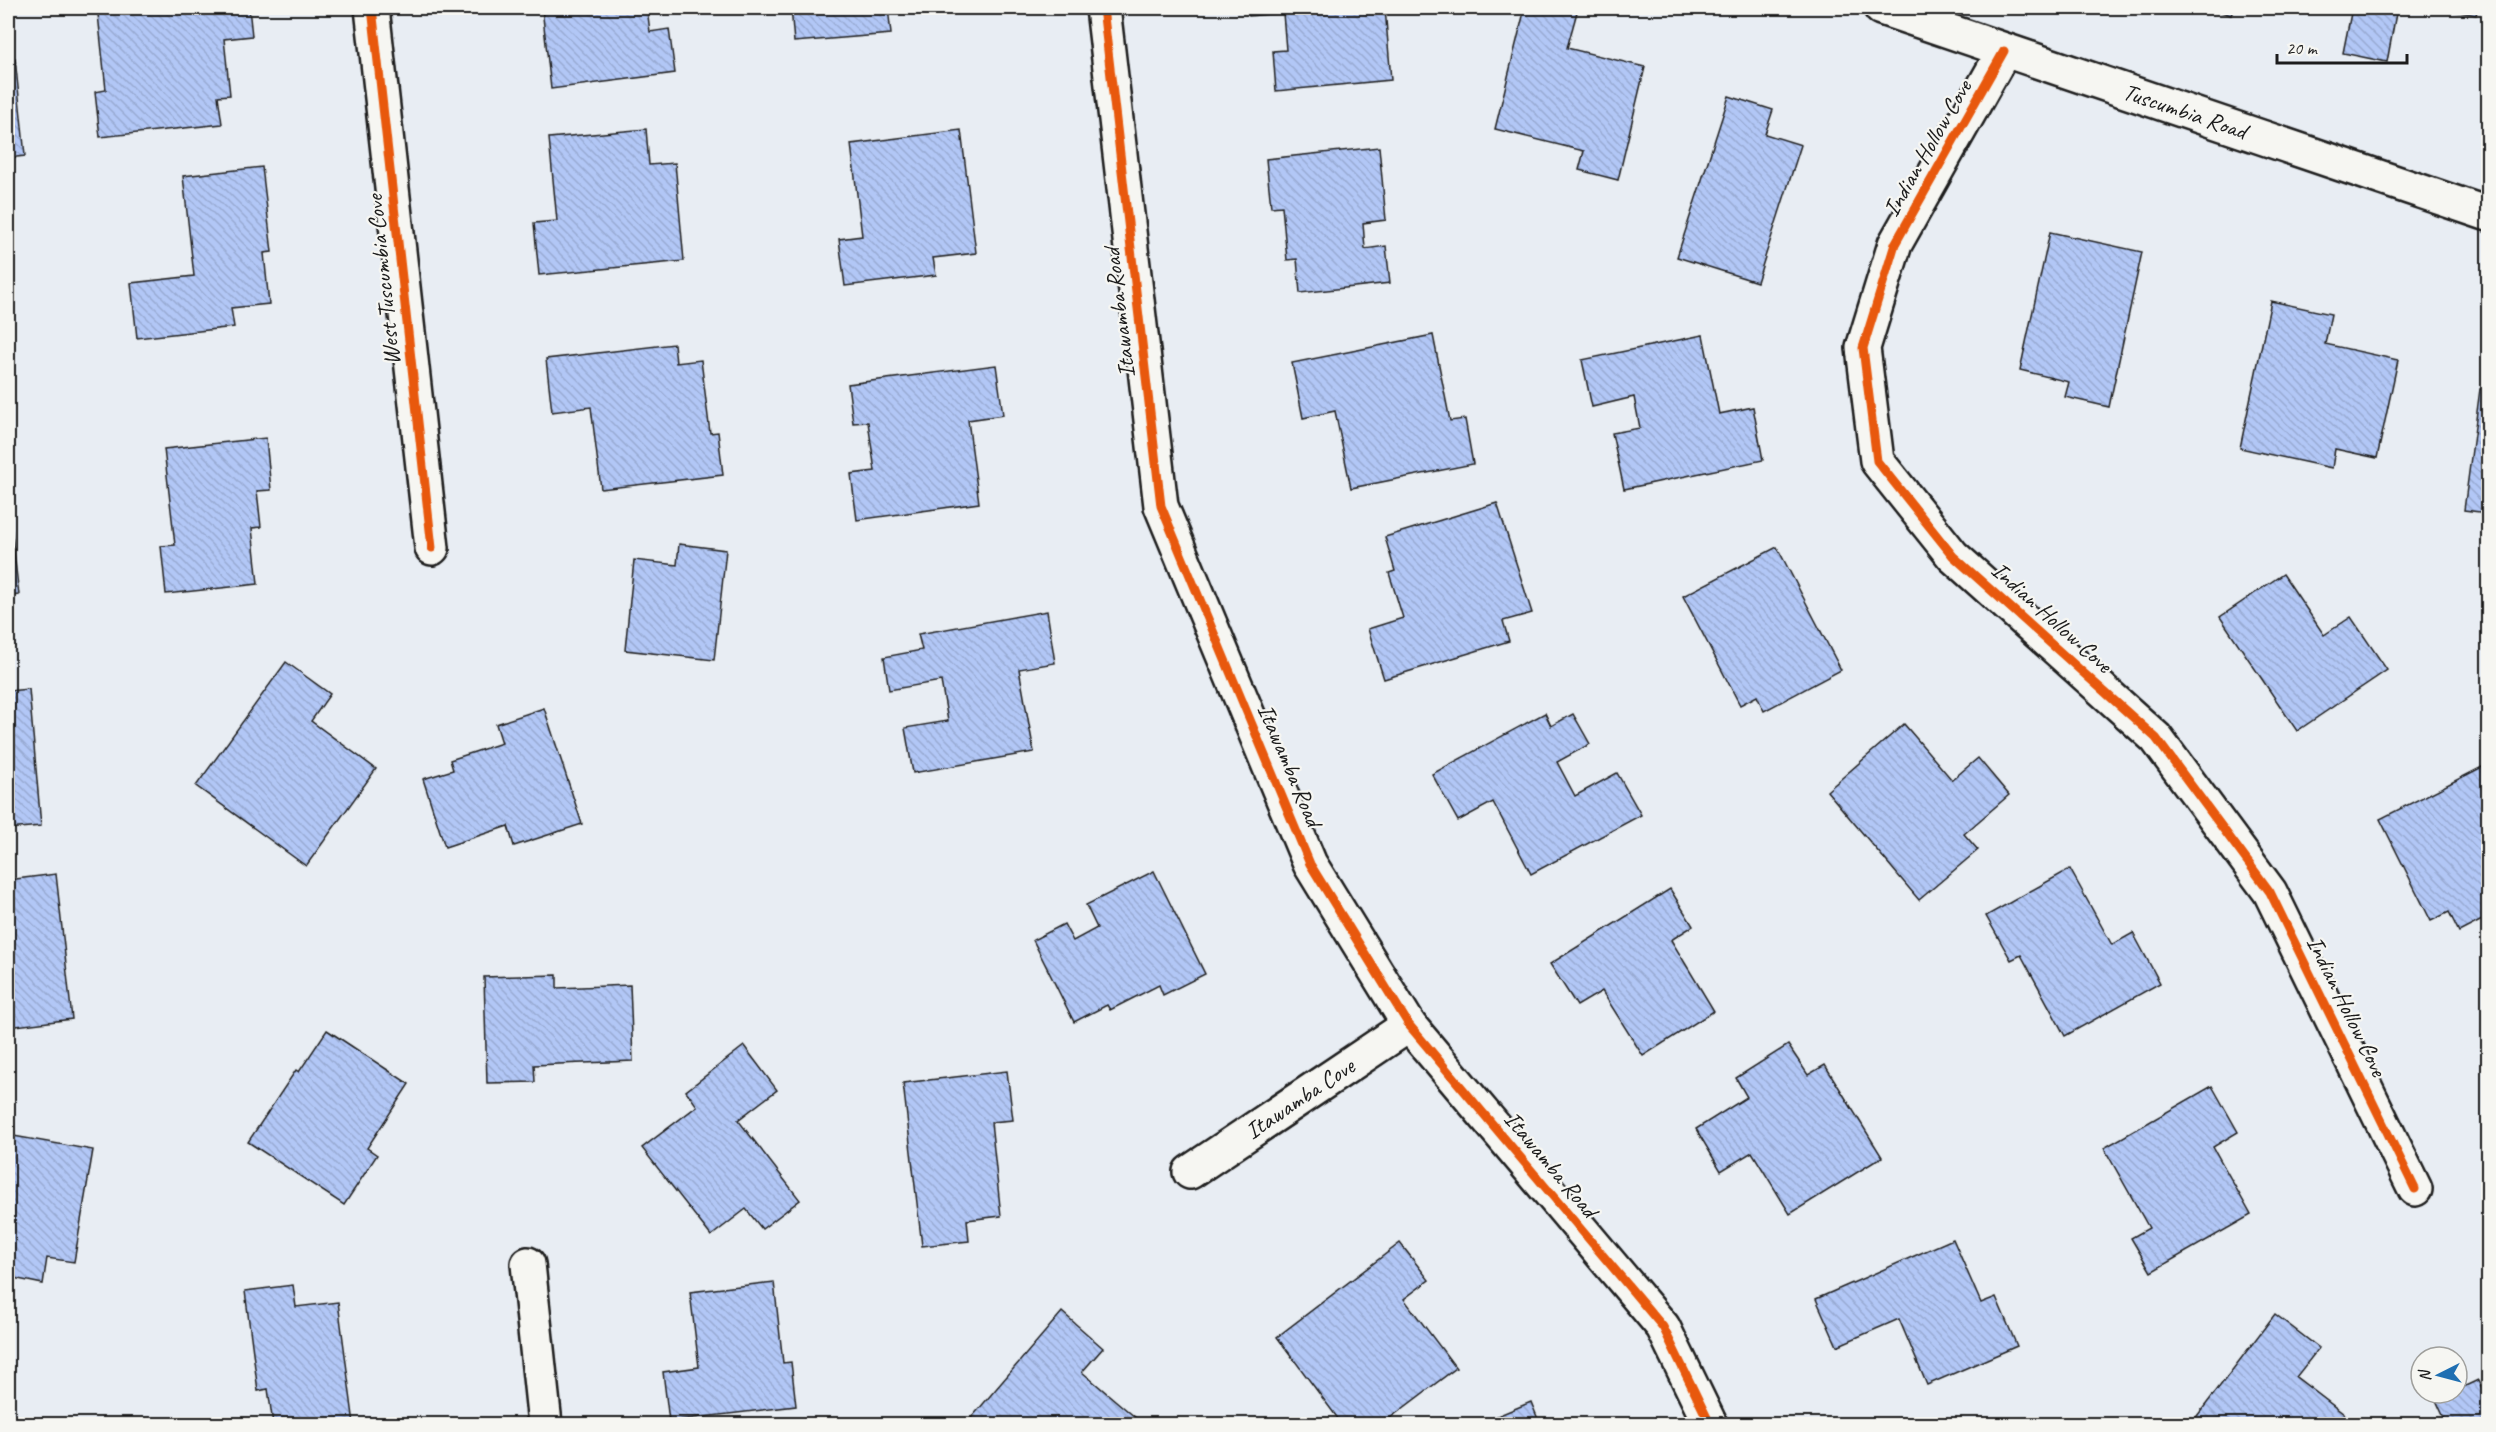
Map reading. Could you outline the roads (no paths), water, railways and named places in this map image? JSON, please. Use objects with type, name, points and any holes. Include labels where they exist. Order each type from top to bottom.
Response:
[{"type":"street","name":"West Tuscumbia Cove","points":[[372,8],[432,548]]},
{"type":"street","name":"Itawamba Road","points":[[1103,8],[1161,506],[1310,864],[1408,1025],[1663,1327],[1710,1425]]},
{"type":"street","name":"Tuscumbia Road","points":[[1881,8],[2488,214]]},
{"type":"street","name":"Indian Hollow Cove","points":[[2004,51],[1895,244],[1863,348],[1877,461],[1953,556],[2156,738],[2163,747],[2270,892],[2415,1189]]},
{"type":"street","name":"Itawamba Cove","points":[[1190,1172],[1408,1025]]},
{"type":"street","points":[[528,1264],[545,1425]]}]
